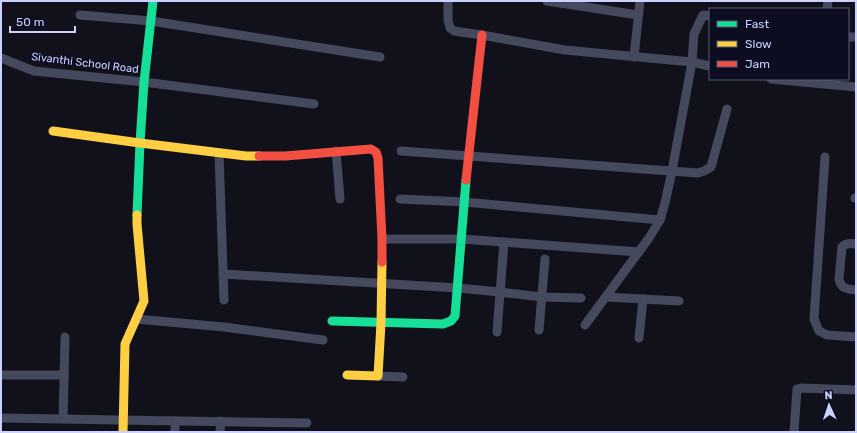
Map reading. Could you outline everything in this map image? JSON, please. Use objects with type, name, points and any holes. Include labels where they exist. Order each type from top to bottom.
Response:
[{"type":"street","points":[[123,432],[125,344],[144,301],[137,224],[144,82],[153,1]]},
{"type":"street","points":[[448,1],[448,20],[450,28],[454,32],[482,35],[565,50],[692,62],[709,66]]},
{"type":"street","points":[[547,1],[638,15]]},
{"type":"street","points":[[634,57],[640,1]]},
{"type":"street","points":[[80,14],[151,21],[380,57]]},
{"type":"street","points":[[585,325],[649,238],[660,220],[672,171],[692,62],[694,34],[703,15],[709,16]]},
{"type":"street","points":[[332,321],[443,324],[451,321],[455,316],[468,156],[482,35]]},
{"type":"street","name":"Sivanthi School Road","points":[[1,58],[34,71],[144,82],[314,104]]},
{"type":"street","points":[[796,80],[821,81],[856,87]]},
{"type":"street","points":[[401,151],[698,173],[711,166],[727,109]]},
{"type":"street","points":[[53,131],[246,156],[285,156],[371,149],[376,152],[378,158],[382,239],[381,323],[378,376]]},
{"type":"street","points":[[336,151],[340,199]]},
{"type":"street","points":[[220,153],[224,300]]},
{"type":"street","points":[[825,156],[814,319],[820,331],[827,335],[856,337]]},
{"type":"street","points":[[400,199],[465,202],[660,220]]},
{"type":"street","points":[[382,239],[462,239],[639,252]]},
{"type":"street","points":[[497,332],[504,242]]},
{"type":"street","points":[[856,244],[846,244],[842,247],[839,279],[842,286],[848,289],[856,290]]},
{"type":"street","points":[[539,330],[545,259]]},
{"type":"street","points":[[223,274],[458,288],[542,297],[581,298]]},
{"type":"street","points":[[606,297],[679,301]]},
{"type":"street","points":[[639,338],[643,299]]},
{"type":"street","points":[[136,319],[224,327],[323,340]]},
{"type":"street","points":[[63,419],[65,337]]},
{"type":"street","points":[[1,375],[64,375]]},
{"type":"street","points":[[347,375],[403,377]]},
{"type":"street","points":[[794,432],[797,389],[856,390]]},
{"type":"street","points":[[1,418],[307,423]]},
{"type":"street","points":[[175,421],[175,432]]},
{"type":"street","points":[[220,432],[221,421]]},
{"type":"street","points":[[282,422],[282,432]]},
{"type":"traffic: fast","points":[[137,215],[144,82],[153,1]]},
{"type":"traffic: fast","points":[[332,321],[443,324],[451,321],[455,316],[466,180]]},
{"type":"traffic: slow","points":[[53,131],[246,156],[259,156]]},
{"type":"traffic: slow","points":[[123,432],[125,344],[144,301],[137,215]]},
{"type":"traffic: slow","points":[[347,375],[378,376],[382,262]]},
{"type":"traffic: jam","points":[[466,180],[482,35]]},
{"type":"traffic: jam","points":[[259,156],[285,156],[371,149],[376,152],[378,158],[382,262]]}]
